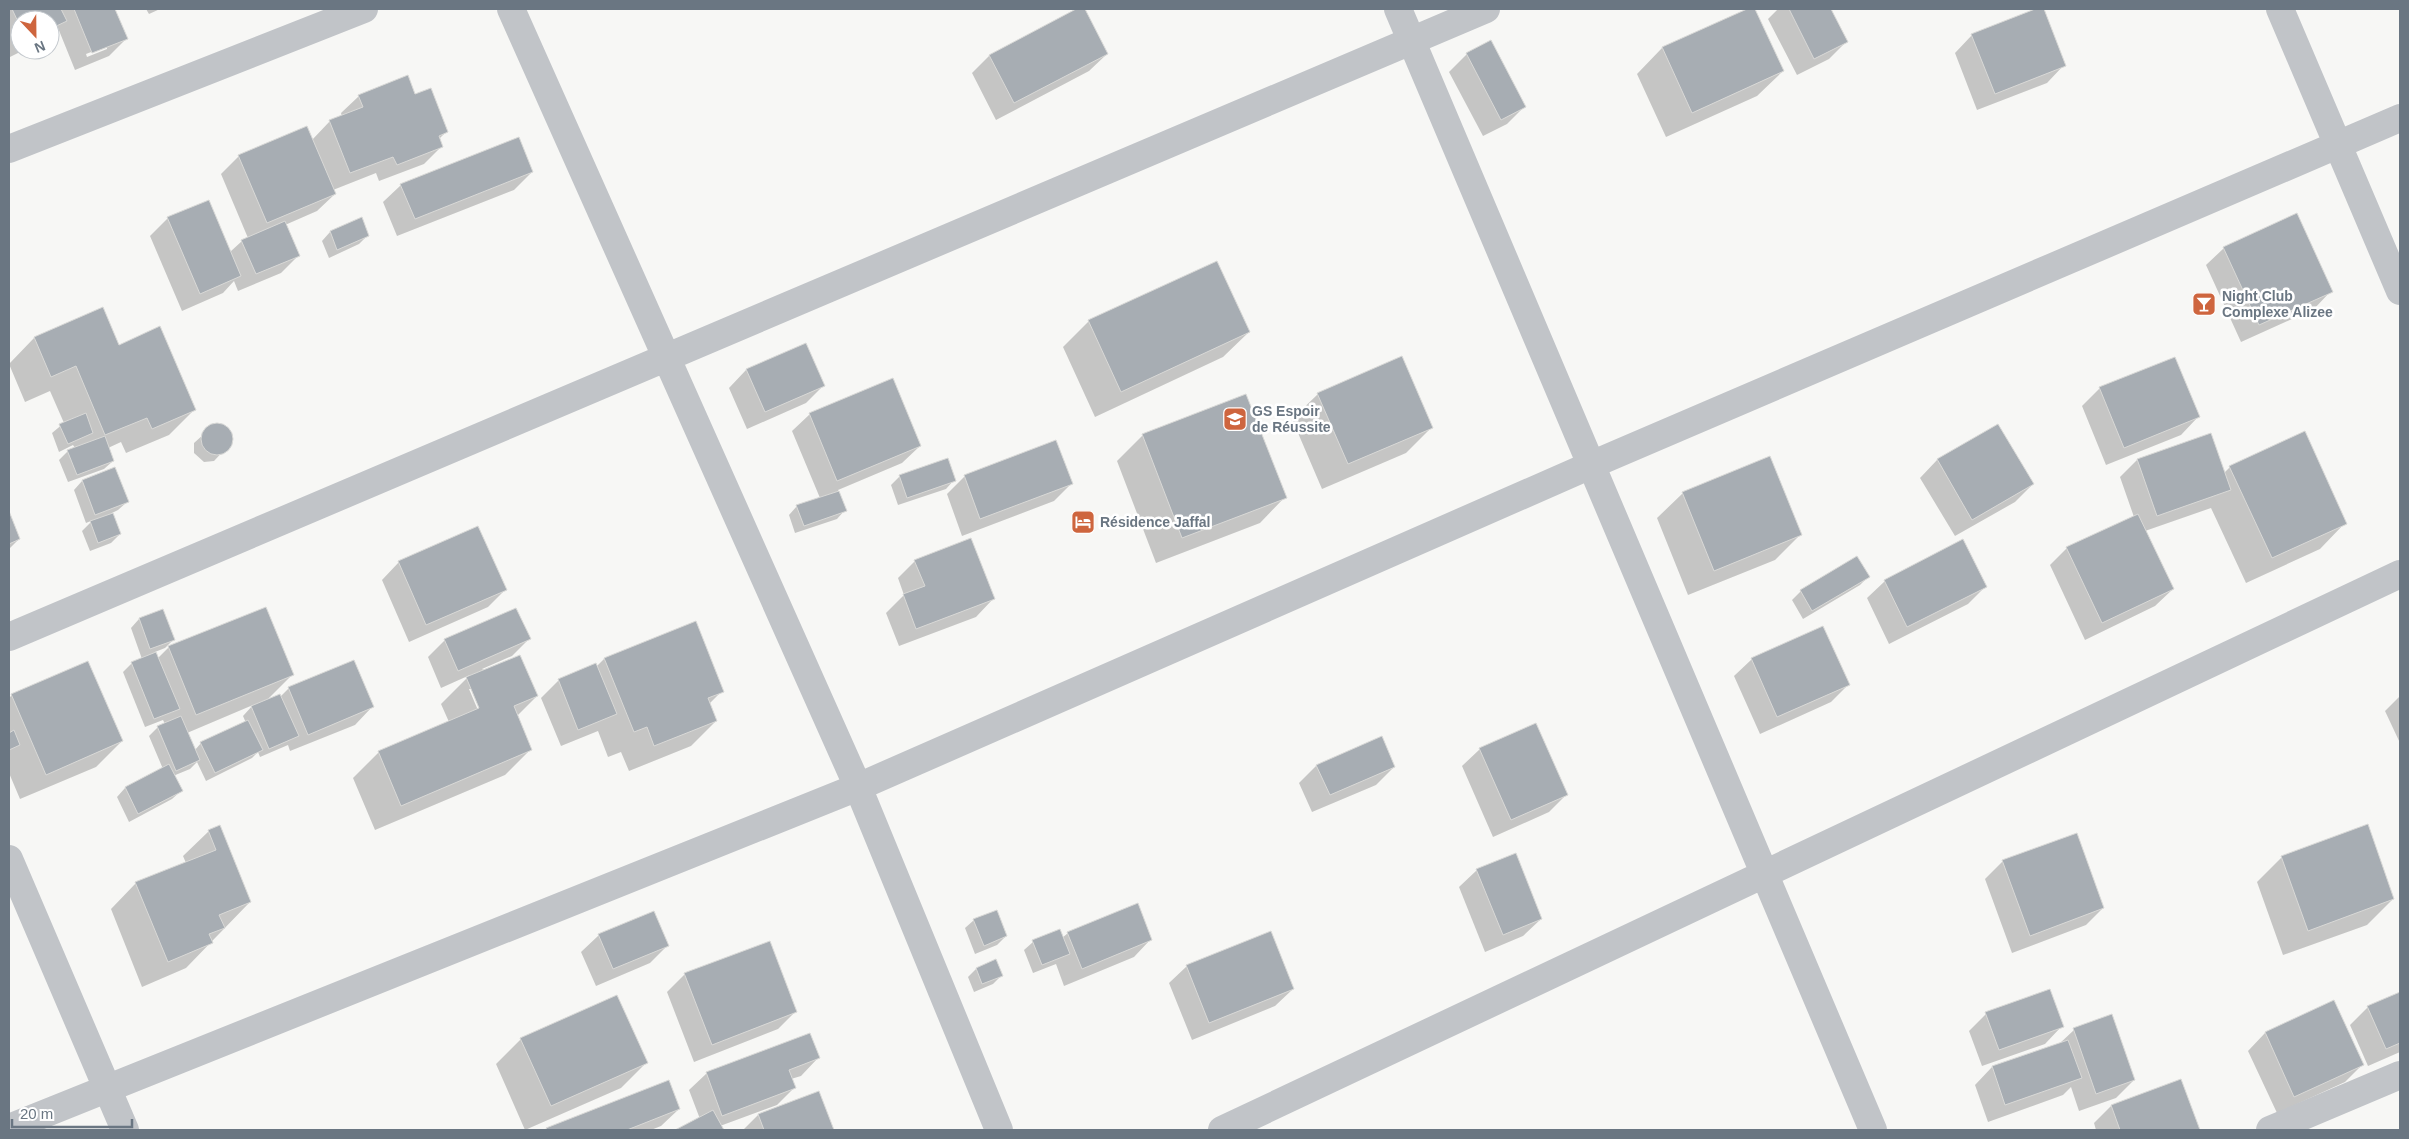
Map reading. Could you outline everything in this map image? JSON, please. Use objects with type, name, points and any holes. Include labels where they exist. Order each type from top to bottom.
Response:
[{"type":"street","points":[[9,149],[364,9]]},
{"type":"street","points":[[511,9],[858,787],[999,1130]]},
{"type":"street","points":[[1398,9],[1874,1130]]},
{"type":"street","points":[[9,636],[1486,9]]},
{"type":"street","points":[[2280,9],[2400,291]]},
{"type":"street","points":[[9,1128],[107,1087],[858,787],[1591,465],[2400,118]]},
{"type":"street","points":[[1222,1130],[2400,574]]},
{"type":"street","points":[[9,858],[125,1130]]},
{"type":"street","points":[[2270,1130],[2400,1075]]},
{"type":"building","points":[[61,9],[67,21],[60,24],[60,10],[12,10]]},
{"type":"building","points":[[74,9],[115,9],[128,39],[92,53]]},
{"type":"building","points":[[1076,9],[1085,9],[1108,54],[1014,103],[989,55]]},
{"type":"building","points":[[1747,9],[1755,9],[1784,71],[1692,113],[1662,47]]},
{"type":"building","points":[[1789,9],[1831,9],[1848,42],[1814,59]]},
{"type":"building","points":[[2035,9],[2044,9],[2066,66],[1995,94],[1971,34]]},
{"type":"building","points":[[1491,40],[1526,107],[1501,120],[1466,53]]},
{"type":"building","points":[[408,75],[415,94],[431,88],[448,132],[439,136],[443,147],[397,165],[393,157],[350,173],[329,120],[363,107],[358,95]]},
{"type":"building","points":[[307,126],[336,194],[267,223],[238,155]]},
{"type":"building","points":[[519,137],[533,172],[415,219],[400,184]]},
{"type":"building","points":[[209,200],[241,276],[200,294],[167,217]]},
{"type":"building","points":[[2297,213],[2333,292],[2259,325],[2223,247]]},
{"type":"building","points":[[362,217],[369,236],[337,250],[330,231]]},
{"type":"building","points":[[285,221],[300,256],[256,274],[241,240]]},
{"type":"building","points":[[1217,261],[1250,332],[1121,392],[1088,320]]},
{"type":"building","points":[[103,307],[119,345],[160,326],[196,410],[152,429],[147,418],[105,435],[76,366],[51,377],[34,337]]},
{"type":"building","points":[[806,343],[825,386],[765,412],[746,369]]},
{"type":"building","points":[[1402,356],[1433,428],[1348,464],[1317,393]]},
{"type":"building","points":[[2175,357],[2200,417],[2124,448],[2099,387]]},
{"type":"building","points":[[893,378],[921,446],[837,481],[809,413]]},
{"type":"building","points":[[1246,394],[1287,498],[1182,538],[1142,434]]},
{"type":"building","points":[[86,413],[93,433],[68,444],[59,424]]},
{"type":"building","points":[[217,423],[228,428],[233,439],[228,450],[217,455],[206,450],[201,439],[206,428]]},
{"type":"building","points":[[1998,424],[2034,484],[1972,520],[1937,459]]},
{"type":"building","points":[[2305,431],[2347,524],[2272,558],[2229,466]]},
{"type":"building","points":[[2211,433],[2231,490],[2157,516],[2137,459]]},
{"type":"building","points":[[105,436],[114,461],[77,475],[67,450]]},
{"type":"building","points":[[1056,440],[1073,484],[980,519],[964,475]]},
{"type":"building","points":[[1770,456],[1802,535],[1714,571],[1682,492]]},
{"type":"building","points":[[948,458],[956,481],[907,498],[899,475]]},
{"type":"building","points":[[115,467],[129,502],[95,515],[82,480]]},
{"type":"building","points":[[839,491],[847,511],[804,526],[796,505]]},
{"type":"building","points":[[9,511],[20,539],[9,544]]},
{"type":"building","points":[[113,513],[121,534],[98,543],[90,521]]},
{"type":"building","points":[[2138,514],[2174,589],[2102,623],[2066,547]]},
{"type":"building","points":[[478,526],[507,590],[426,625],[398,561]]},
{"type":"building","points":[[971,538],[995,599],[916,629],[903,594],[925,586],[914,560]]},
{"type":"building","points":[[1963,539],[1987,587],[1907,627],[1884,580]]},
{"type":"building","points":[[1857,556],[1870,577],[1812,611],[1800,590]]},
{"type":"building","points":[[266,607],[294,675],[196,715],[168,646]]},
{"type":"building","points":[[516,608],[531,639],[458,671],[444,639]]},
{"type":"building","points":[[163,609],[175,640],[150,649],[139,618]]},
{"type":"building","points":[[696,621],[724,692],[708,698],[717,721],[654,746],[647,727],[634,732],[604,658]]},
{"type":"building","points":[[1823,626],[1850,685],[1777,717],[1751,658]]},
{"type":"building","points":[[156,652],[180,709],[154,719],[131,662]]},
{"type":"building","points":[[520,655],[538,696],[514,706],[532,750],[401,806],[378,751],[479,708],[466,677]]},
{"type":"building","points":[[354,660],[374,707],[308,735],[288,687]]},
{"type":"building","points":[[88,661],[123,741],[46,775],[11,694]]},
{"type":"building","points":[[596,663],[617,714],[578,730],[558,679]]},
{"type":"building","points":[[280,694],[299,736],[269,749],[251,706]]},
{"type":"building","points":[[181,716],[200,760],[176,771],[157,726]]},
{"type":"building","points":[[248,720],[263,750],[215,773],[200,742]]},
{"type":"building","points":[[1536,723],[1568,795],[1511,820],[1479,748]]},
{"type":"building","points":[[14,730],[20,745],[9,750],[9,733]]},
{"type":"building","points":[[1382,736],[1395,767],[1330,795],[1316,765]]},
{"type":"building","points":[[169,764],[183,791],[138,814],[125,787]]},
{"type":"building","points":[[2368,824],[2394,899],[2308,931],[2281,856]]},
{"type":"building","points":[[220,825],[251,902],[219,915],[225,928],[209,934],[213,943],[168,962],[135,882],[216,850],[208,830]]},
{"type":"building","points":[[2077,833],[2104,908],[2030,936],[2002,860]]},
{"type":"building","points":[[1516,853],[1542,919],[1503,935],[1476,869]]},
{"type":"building","points":[[1138,903],[1152,940],[1082,969],[1067,932]]},
{"type":"building","points":[[997,910],[1007,936],[984,946],[973,919]]},
{"type":"building","points":[[654,911],[669,946],[613,969],[598,934]]},
{"type":"building","points":[[1060,929],[1070,954],[1042,965],[1032,940]]},
{"type":"building","points":[[1271,931],[1294,989],[1209,1023],[1186,965]]},
{"type":"building","points":[[770,941],[797,1012],[712,1045],[684,973]]},
{"type":"building","points":[[996,959],[1003,976],[982,984],[976,968]]},
{"type":"building","points":[[2050,989],[2064,1027],[1999,1050],[1985,1012]]},
{"type":"building","points":[[2400,992],[2400,1043],[2386,1049],[2367,1006]]},
{"type":"building","points":[[617,995],[648,1063],[551,1106],[520,1038]]},
{"type":"building","points":[[2334,1000],[2364,1065],[2294,1097],[2265,1032]]},
{"type":"building","points":[[2112,1014],[2135,1080],[2096,1094],[2073,1028]]},
{"type":"building","points":[[810,1033],[820,1058],[789,1070],[796,1088],[722,1116],[706,1072]]},
{"type":"building","points":[[2068,1040],[2082,1078],[2005,1105],[1992,1066]]},
{"type":"building","points":[[2181,1079],[2200,1130],[2120,1130],[2111,1105]]},
{"type":"building","points":[[669,1080],[680,1109],[627,1130],[547,1130],[546,1128]]},
{"type":"building","points":[[819,1091],[834,1130],[764,1130],[758,1114]]},
{"type":"building","points":[[713,1110],[724,1130],[675,1130]]},
{"type":"place","name":"Night Club Complexe Alizee","points":[[2204,304]]},
{"type":"place","name":"GS Espoir de Réussite","points":[[1235,419]]},
{"type":"place","name":"Résidence Jaffal","points":[[1083,522]]}]
